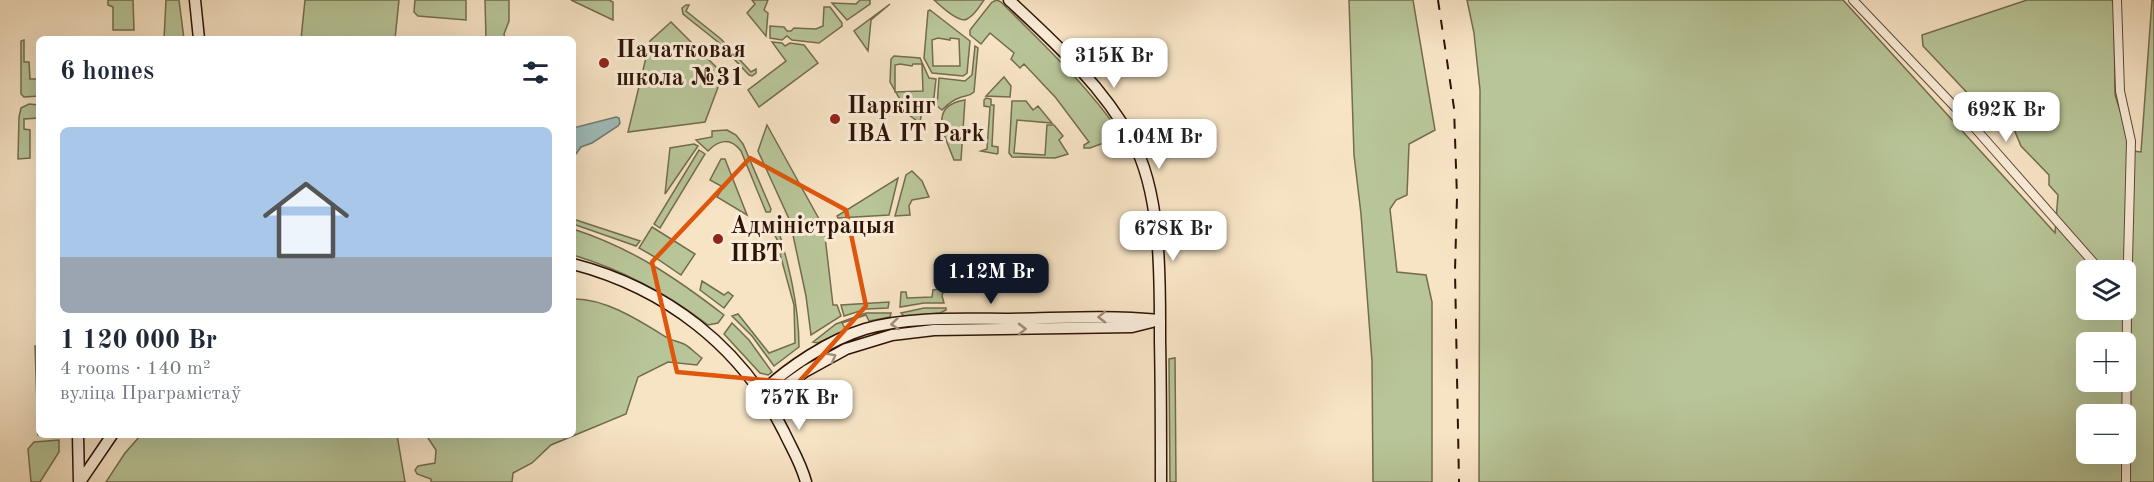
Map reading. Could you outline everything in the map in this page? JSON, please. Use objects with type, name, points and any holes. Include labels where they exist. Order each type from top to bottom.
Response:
[{"type":"main road","points":[[195,0],[200,36]]},
{"type":"main road","points":[[1009,0],[1092,82],[1125,127],[1136,148],[1149,188],[1158,246],[1161,482]]},
{"type":"main road","points":[[576,265],[630,283],[683,313],[725,348],[761,393],[799,460],[806,482]]},
{"type":"main road","points":[[761,393],[786,386],[806,371],[846,349],[892,335],[934,330],[1132,327],[1160,320]]},
{"type":"main road","points":[[78,438],[79,482]]},
{"type":"main road","points":[[79,482],[110,438]]},
{"type":"street","points":[[1853,0],[1974,127],[2091,260]]},
{"type":"street","points":[[2117,0],[2120,91],[2131,141],[2127,260]]},
{"type":"street","points":[[2126,320],[2126,482]]},
{"type":"highlighted area","points":[[750,158],[846,210],[866,306],[798,383],[677,372],[652,262]]},
{"type":"green space","points":[[108,0],[133,0],[134,30],[113,30],[113,7],[108,5]]},
{"type":"green space","points":[[166,0],[179,0],[184,36],[164,36]]},
{"type":"green space","points":[[305,0],[399,0],[395,36],[301,36]]},
{"type":"green space","points":[[415,0],[466,0],[466,20],[418,16],[414,12]]},
{"type":"green space","points":[[485,0],[509,0],[509,21],[504,36],[486,36]]},
{"type":"green space","points":[[571,0],[609,0],[613,2],[613,20]]},
{"type":"green space","points":[[752,0],[768,0],[764,10],[768,13],[766,36],[747,13],[755,4]]},
{"type":"green space","points":[[860,0],[870,0],[870,4],[847,20],[832,3],[856,4]]},
{"type":"green space","points":[[934,0],[984,0],[972,16],[964,20],[950,13]]},
{"type":"green space","points":[[997,0],[1033,33],[1078,81],[1107,115],[1120,133],[1120,137],[1084,148],[1084,145],[1089,142],[1056,98],[1024,64],[1020,68],[1011,59],[1014,53],[990,33],[981,44],[970,35],[970,30],[992,2]]},
{"type":"green space","points":[[1349,0],[1413,0],[1435,130],[1409,144],[1407,195],[1396,200],[1390,209],[1397,272],[1426,275],[1432,302],[1432,482],[1373,482],[1372,361],[1361,214],[1354,155]]},
{"type":"green space","points":[[1467,0],[1843,0],[2055,233],[2058,195],[2049,185],[2049,175],[2021,146],[2013,127],[1993,105],[1975,101],[1923,46],[1922,35],[2027,0],[2112,0],[2114,6],[2115,95],[2133,151],[2141,152],[2152,0],[2154,0],[2154,482],[1479,482],[1480,90],[1474,33]]},
{"type":"green space","points":[[890,4],[871,20],[868,51],[854,31]]},
{"type":"green space","points":[[689,5],[686,11],[721,39],[751,72],[756,69],[756,73],[749,75],[718,42],[683,14],[682,8]]},
{"type":"green space","points":[[824,7],[830,7],[842,26],[819,43],[792,40],[787,36],[782,40],[770,38],[770,26],[784,27],[787,31],[791,31],[794,28],[816,29],[823,26]]},
{"type":"green space","points":[[930,10],[970,41],[967,73],[963,76],[932,73],[924,58],[928,11]],"holes":[[[938,38],[950,40],[950,38],[959,39],[960,66],[933,66],[932,40]]]},
{"type":"green space","points":[[671,22],[723,74],[705,122],[628,132],[650,41]]},
{"type":"green space","points":[[24,40],[24,62],[29,62],[30,79],[36,79],[36,96],[24,97],[21,94],[21,41]]},
{"type":"green space","points":[[772,42],[782,43],[785,46],[790,43],[804,45],[818,63],[759,107],[748,90],[786,61]]},
{"type":"green space","points":[[975,46],[978,48],[974,92],[954,100],[942,110],[937,106],[939,78],[965,81],[972,75]]},
{"type":"green space","points":[[894,56],[920,58],[929,78],[936,79],[933,106],[923,111],[920,123],[909,115],[896,92],[923,91],[922,64],[895,65],[895,91],[890,82],[891,59]]},
{"type":"green space","points":[[1004,77],[1011,86],[1010,97],[986,96]]},
{"type":"green space","points":[[986,98],[991,99],[991,105],[994,105],[992,146],[998,147],[997,154],[981,151],[987,149],[990,107],[984,106]]},
{"type":"green space","points":[[965,100],[961,160],[954,160],[944,132],[942,115],[953,103]]},
{"type":"green space","points":[[1012,101],[1026,101],[1033,110],[1038,106],[1052,123],[1017,120],[1014,153],[1045,155],[1047,125],[1054,125],[1063,136],[1059,140],[1068,154],[1055,158],[1012,157],[1009,153]]},
{"type":"green space","points":[[29,104],[36,105],[36,118],[24,119],[24,129],[30,130],[30,158],[18,159],[19,117],[21,108]]},
{"type":"green space","points":[[767,125],[824,228],[833,305],[837,305],[841,316],[811,335],[806,296],[790,221],[758,151]]},
{"type":"green space","points":[[727,130],[736,135],[743,144],[771,209],[770,212],[766,212],[741,151],[737,147],[729,142],[721,142],[708,151],[696,140],[712,137],[712,131]]},
{"type":"green space","points":[[694,144],[698,146],[665,194],[670,148]]},
{"type":"green space","points":[[699,150],[705,154],[660,228],[654,224]]},
{"type":"green space","points":[[721,159],[725,159],[747,215],[717,197],[723,187],[710,180]]},
{"type":"green space","points":[[912,171],[922,181],[929,197],[912,200],[909,206],[910,215],[895,216],[906,175]]},
{"type":"green space","points":[[898,178],[889,215],[838,218],[837,216]]},
{"type":"green space","points":[[576,220],[640,241],[636,246],[576,225]]},
{"type":"green space","points":[[776,222],[785,252],[792,283],[799,347],[774,366],[752,336],[732,316],[738,314],[769,353],[795,343],[794,305],[780,254],[784,252],[768,223]]},
{"type":"green space","points":[[652,227],[695,254],[681,275],[639,248]]},
{"type":"green space","points":[[576,230],[615,245],[653,265],[724,315],[718,323],[708,325],[644,284],[576,256]]},
{"type":"green space","points":[[702,281],[724,295],[728,292],[733,296],[724,308],[700,290]]},
{"type":"green space","points":[[939,289],[943,292],[944,303],[924,303],[900,307],[901,292],[906,292],[907,298],[932,297],[933,290]]},
{"type":"green space","points":[[576,299],[610,306],[668,338],[686,345],[702,358],[697,365],[668,362],[638,377],[626,414],[576,435]]},
{"type":"green space","points":[[889,302],[888,308],[866,309],[844,316],[841,305]]},
{"type":"green space","points":[[924,308],[946,308],[946,310],[940,313],[905,317],[901,313]]},
{"type":"green space","points":[[866,313],[891,313],[890,317],[869,321],[866,315],[842,323],[846,330],[818,343],[813,342],[836,324]]},
{"type":"green space","points":[[732,323],[749,340],[772,372],[768,375],[760,373],[724,334]]},
{"type":"green space","points":[[1175,358],[1176,482],[1170,482],[1169,359]]},
{"type":"green space","points":[[138,438],[398,438],[405,482],[106,482],[125,453]]},
{"type":"green space","points":[[428,438],[568,438],[551,445],[532,463],[513,473],[512,482],[431,482],[431,479],[417,474],[415,470],[418,466],[435,463],[436,450]]},
{"type":"green space","points":[[59,440],[59,452],[40,482],[31,482],[28,449],[34,442]]},
{"type":"water","points":[[616,117],[619,118],[620,123],[592,143],[581,147],[576,154],[576,127]]},
{"type":"railway","points":[[1438,0],[1454,108],[1457,197],[1455,271],[1459,482]]},
{"type":"place","name":"Пачатковая школа №31","points":[[604,63]]},
{"type":"place","name":"Паркінг IBA IT Park","points":[[835,119]]},
{"type":"place","name":"Адміністрацыя ПВТ","points":[[718,239]]}]
